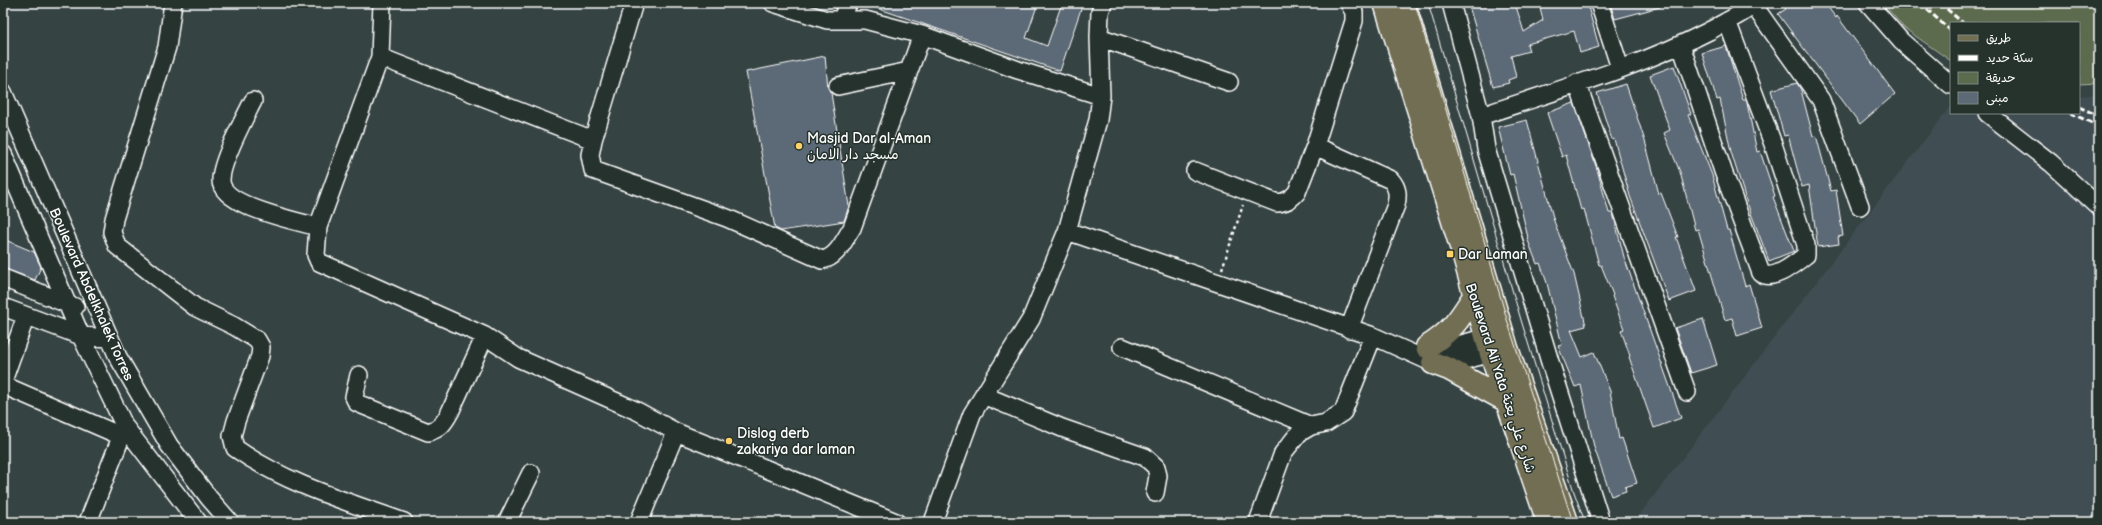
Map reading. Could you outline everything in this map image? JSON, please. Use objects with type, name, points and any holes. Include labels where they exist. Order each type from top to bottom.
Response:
[{"type":"main road","name":"Boulevard Ali Yata شارع علي يعتة","points":[[1385,3],[1462,250],[1474,296],[1497,343],[1567,522]]},
{"type":"main road","name":"Boulevard Ali Yata شارع علي يعتة","points":[[1404,3],[1497,343],[1505,400],[1548,522]]},
{"type":"main road","points":[[1474,296],[1450,330],[1423,353],[1505,400]]},
{"type":"street","points":[[173,3],[167,47],[114,219],[112,232],[114,239],[118,246],[195,307],[234,326],[257,340],[261,347],[260,356],[236,421],[232,436],[235,448],[252,460],[303,486],[404,522]]},
{"type":"street","points":[[382,3],[380,58],[318,227],[316,255],[319,262],[485,336],[518,358],[637,411],[676,432],[888,521]]},
{"type":"street","points":[[634,3],[593,140],[590,155],[593,170],[727,218],[822,260],[829,259],[836,253],[852,228],[922,35]]},
{"type":"street","points":[[773,3],[827,20],[865,20],[922,35],[1018,70],[1101,96]]},
{"type":"street","points":[[842,19],[848,3]]},
{"type":"street","points":[[933,522],[972,414],[1032,318],[1067,231],[1098,120],[1101,96],[1099,36],[1102,3]]},
{"type":"street","points":[[1195,171],[1277,203],[1286,202],[1297,192],[1315,146],[1354,21],[1354,12],[1349,3]]},
{"type":"street","points":[[1451,3],[1481,116],[1488,156],[1552,370],[1601,522]]},
{"type":"street","points":[[1599,3],[1620,68]]},
{"type":"street","points":[[1868,3],[1901,41],[1950,84]]},
{"type":"street","points":[[1481,116],[1620,68],[1681,45],[1727,21],[1754,4],[1821,100],[1860,206]]},
{"type":"street","points":[[1681,45],[1723,171],[1761,273],[1765,276],[1772,276],[1794,264],[1806,255],[1806,245],[1773,144],[1727,21]]},
{"type":"street","points":[[1099,36],[1229,82]]},
{"type":"street","points":[[380,58],[593,140]]},
{"type":"street","points":[[838,86],[909,71]]},
{"type":"street","points":[[1577,83],[1687,392]]},
{"type":"street","name":"Boulevard Abdelkhalek Torres","points":[[3,92],[109,338],[136,392],[169,445],[209,498],[230,522]]},
{"type":"street","points":[[253,100],[224,165],[220,178],[221,186],[224,191],[243,205],[318,227]]},
{"type":"street","points":[[1988,114],[2051,163],[2099,207]]},
{"type":"street","points":[[1315,146],[1391,180],[1396,185],[1398,194],[1396,205],[1349,329]]},
{"type":"street","name":"Boulevard Abdelkhalek Torres","points":[[3,154],[123,431],[198,522]]},
{"type":"street","points":[[1067,231],[1349,329],[1423,353],[1458,345],[1497,343]]},
{"type":"street","points":[[3,278],[70,306],[99,312]]},
{"type":"street","points":[[3,307],[82,336],[109,338]]},
{"type":"street","points":[[3,381],[26,316]]},
{"type":"street","points":[[359,375],[354,397],[358,404],[428,432],[436,430],[444,424],[485,336]]},
{"type":"street","points":[[1258,522],[1283,453],[1292,439],[1311,426],[1326,424],[1344,412],[1373,336]]},
{"type":"street","points":[[1122,347],[1311,426]]},
{"type":"street","points":[[3,385],[123,431],[88,522]]},
{"type":"street","points":[[984,395],[1062,428],[1145,457],[1156,467],[1158,476],[1155,492]]},
{"type":"street","points":[[639,522],[676,432]]},
{"type":"street","points":[[507,522],[531,473]]},
{"type":"path","points":[[1217,282],[1248,192]]},
{"type":"shaded area","points":[[2099,94],[2099,522],[1634,522],[1949,108],[1950,114],[2080,114],[2080,96]]},
{"type":"green space","points":[[1883,3],[2099,3],[2099,83],[2080,84],[2080,22],[1950,22],[1950,60],[1904,28]]},
{"type":"building","points":[[868,3],[924,3],[935,7],[935,3],[1038,3],[1026,38],[1047,46],[1062,3],[1083,3],[1060,71],[868,5]]},
{"type":"building","points":[[1468,3],[1515,3],[1524,32],[1543,20],[1539,3],[1587,3],[1599,47],[1580,53],[1574,31],[1527,44],[1529,51],[1511,56],[1516,77],[1508,80],[1509,83],[1493,87]]},
{"type":"building","points":[[1610,3],[1660,3],[1660,7],[1615,19]]},
{"type":"building","points":[[1781,3],[1825,3],[1836,18],[1837,16],[1895,94],[1860,124],[1778,14],[1786,9]]},
{"type":"building","points":[[1726,46],[1743,100],[1746,100],[1747,103],[1757,152],[1760,151],[1775,196],[1773,197],[1794,251],[1769,261],[1746,200],[1731,152],[1720,99],[1717,100],[1702,53]]},
{"type":"building","name":"Masjid Dar al-Aman مسجد دار الامان","points":[[825,56],[828,88],[831,93],[849,206],[844,221],[781,231],[775,228],[746,72]]},
{"type":"building","points":[[1674,66],[1691,114],[1688,115],[1712,175],[1727,230],[1729,230],[1745,286],[1749,284],[1762,328],[1737,336],[1732,318],[1725,320],[1698,229],[1695,230],[1680,172],[1664,133],[1670,130],[1650,75]]},
{"type":"building","points":[[1797,83],[1801,90],[1813,136],[1816,135],[1831,191],[1836,190],[1843,236],[1838,237],[1839,244],[1818,247],[1809,185],[1802,187],[1788,135],[1784,136],[1771,90]]},
{"type":"building","points":[[1626,84],[1645,141],[1659,194],[1661,193],[1678,237],[1676,237],[1696,291],[1669,301],[1630,196],[1614,139],[1612,140],[1597,93]]},
{"type":"building","points":[[1574,103],[1597,169],[1609,213],[1613,213],[1624,257],[1681,418],[1654,428],[1629,357],[1630,356],[1621,330],[1624,329],[1612,296],[1613,295],[1601,265],[1599,265],[1584,209],[1581,210],[1566,155],[1562,157],[1547,113]]},
{"type":"building","points":[[1527,120],[1554,221],[1574,274],[1586,326],[1571,330],[1582,357],[1594,352],[1610,391],[1619,439],[1622,438],[1637,483],[1625,487],[1626,491],[1611,496],[1594,447],[1581,385],[1575,387],[1558,346],[1562,345],[1547,283],[1540,263],[1537,264],[1527,238],[1513,174],[1510,175],[1498,127]]},
{"type":"building","points":[[3,239],[34,252],[41,267],[35,280],[3,268]]},
{"type":"building","points":[[1703,319],[1717,365],[1691,373],[1675,328]]},
{"type":"tram line","points":[[1415,3],[1508,323],[1573,522]]},
{"type":"tram line","points":[[1428,3],[1521,320],[1574,492],[1585,522]]},
{"type":"railway","points":[[1920,3],[1950,30]]},
{"type":"railway","points":[[1940,3],[1962,22]]},
{"type":"railway","points":[[2080,107],[2099,116]]},
{"type":"railway","points":[[2072,114],[2099,126]]},
{"type":"place","name":"Masjid Dar al-Aman مسجد دار الامان","points":[[799,146]]},
{"type":"place","name":"Dar Laman","points":[[1450,254]]},
{"type":"place","name":"Dislog derb zakariya dar laman","points":[[729,441]]}]
